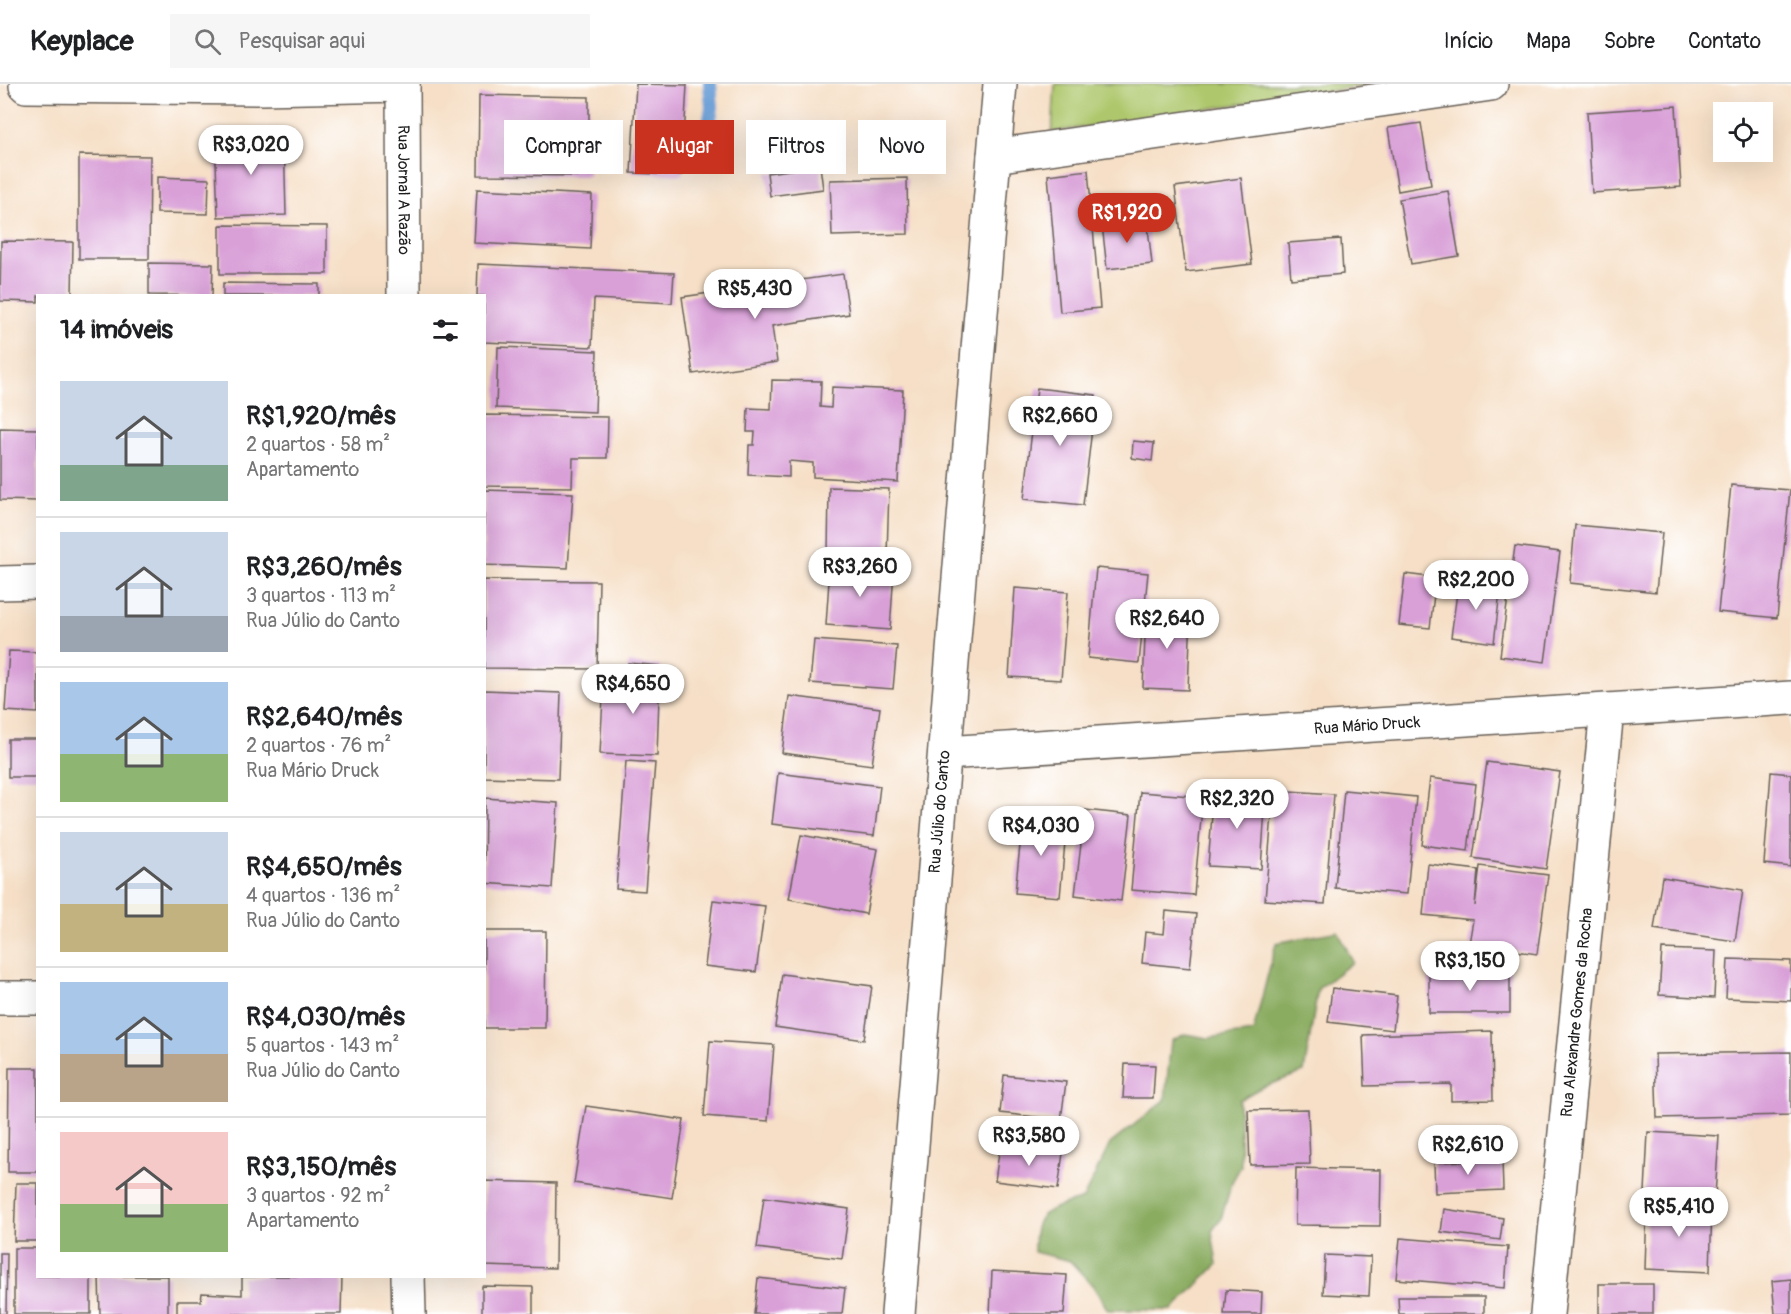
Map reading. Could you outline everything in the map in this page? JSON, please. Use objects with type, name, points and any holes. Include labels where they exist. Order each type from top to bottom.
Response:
[{"type":"street","points":[[26,86],[261,88],[404,84]]},
{"type":"street","name":"Rua Jornal A Razão","points":[[404,84],[404,294]]},
{"type":"street","name":"Rua Júlio do Canto","points":[[898,1314],[1000,84]]},
{"type":"street","points":[[994,156],[1491,84]]},
{"type":"street","points":[[0,583],[36,582]]},
{"type":"street","name":"Rua Mário Druck","points":[[945,753],[1791,698]]},
{"type":"street","name":"Rua Alexandre Gomes da Rocha","points":[[1546,1314],[1608,710]]},
{"type":"street","points":[[0,998],[36,998]]},
{"type":"street","points":[[408,1278],[409,1314]]},
{"type":"green space","points":[[1055,84],[1375,84],[1052,132]]},
{"type":"green space","points":[[1338,931],[1353,962],[1318,989],[1304,1072],[1260,1088],[1239,1100],[1241,1166],[1232,1182],[1221,1219],[1212,1231],[1217,1265],[1172,1310],[1108,1310],[1093,1286],[1070,1261],[1034,1252],[1034,1238],[1039,1219],[1051,1210],[1083,1199],[1110,1144],[1165,1100],[1171,1041],[1185,1034],[1208,1038],[1253,1032],[1276,943]]},
{"type":"building","points":[[636,84],[687,85],[685,120],[635,120],[635,173],[631,173]]},
{"type":"building","points":[[479,95],[589,97],[589,120],[504,120],[504,174],[589,174],[589,176],[478,175]]},
{"type":"building","points":[[1676,106],[1681,187],[1592,193],[1587,112]]},
{"type":"building","points":[[1421,123],[1431,185],[1398,191],[1388,128]]},
{"type":"building","points":[[284,135],[286,215],[218,217],[215,136]]},
{"type":"building","points":[[79,155],[150,156],[149,259],[79,259]]},
{"type":"building","points":[[1088,170],[1100,308],[1060,312],[1048,175]]},
{"type":"building","points":[[767,174],[821,174],[823,189],[770,196]]},
{"type":"building","points":[[157,177],[209,179],[208,214],[157,213]]},
{"type":"building","points":[[907,178],[908,234],[832,236],[830,180]]},
{"type":"building","points":[[1241,178],[1252,264],[1186,272],[1175,187]]},
{"type":"building","points":[[477,189],[592,195],[590,249],[474,243]]},
{"type":"building","points":[[1448,191],[1459,256],[1411,264],[1399,199]]},
{"type":"building","points":[[1147,219],[1152,264],[1107,269],[1102,224]]},
{"type":"building","points":[[220,225],[327,226],[327,274],[220,274]]},
{"type":"building","points":[[1341,239],[1343,274],[1291,279],[1288,243]]},
{"type":"building","points":[[1,241],[73,242],[72,294],[36,294],[36,302],[0,301]]},
{"type":"building","points":[[149,263],[213,264],[212,294],[149,294]]},
{"type":"building","points":[[478,264],[674,273],[672,303],[594,299],[592,347],[486,342],[486,294],[477,294]]},
{"type":"building","points":[[843,274],[849,314],[772,326],[777,362],[693,374],[682,297]]},
{"type":"building","points":[[223,283],[319,284],[319,294],[223,294]]},
{"type":"building","points":[[498,347],[597,351],[595,412],[496,408]]},
{"type":"building","points":[[772,380],[821,381],[820,407],[831,408],[832,387],[903,390],[898,482],[813,477],[813,463],[789,461],[789,477],[748,475],[749,445],[754,445],[755,432],[747,432],[748,408],[771,409]]},
{"type":"building","points":[[1037,388],[1096,395],[1083,505],[1024,499]]},
{"type":"building","points":[[486,415],[608,417],[607,458],[573,458],[572,487],[486,486]]},
{"type":"building","points":[[0,428],[36,429],[36,501],[0,500]]},
{"type":"building","points":[[1133,441],[1154,443],[1152,461],[1132,458]]},
{"type":"building","points":[[1731,485],[1790,490],[1777,618],[1718,612]]},
{"type":"building","points":[[829,487],[889,489],[887,555],[828,553]]},
{"type":"building","points":[[486,490],[573,493],[568,568],[486,565]]},
{"type":"building","points":[[1575,525],[1662,533],[1656,592],[1570,583]]},
{"type":"building","points":[[1515,546],[1560,552],[1545,662],[1500,656]]},
{"type":"building","points":[[830,566],[894,571],[890,630],[826,625]]},
{"type":"building","points":[[1096,568],[1148,573],[1139,663],[1088,658]]},
{"type":"building","points":[[1405,574],[1436,578],[1430,628],[1399,625]]},
{"type":"building","points":[[1459,578],[1501,584],[1494,643],[1451,637]]},
{"type":"building","points":[[486,580],[599,581],[597,669],[486,668]]},
{"type":"building","points":[[1015,588],[1068,592],[1061,680],[1009,677]]},
{"type":"building","points":[[1146,610],[1191,612],[1188,690],[1143,688]]},
{"type":"building","points":[[814,640],[897,646],[893,689],[810,683]]},
{"type":"building","points":[[9,651],[36,652],[36,713],[5,711]]},
{"type":"building","points":[[628,663],[660,666],[657,756],[600,754],[603,697],[627,698]]},
{"type":"building","points":[[486,690],[561,693],[558,779],[486,777]]},
{"type":"building","points":[[789,696],[880,708],[872,765],[782,753]]},
{"type":"building","points":[[8,739],[36,739],[36,777],[8,777]]},
{"type":"building","points":[[626,761],[655,763],[645,891],[616,889]]},
{"type":"building","points":[[1487,762],[1560,772],[1546,869],[1473,858]]},
{"type":"building","points":[[1771,772],[1791,774],[1791,867],[1764,864]]},
{"type":"building","points":[[778,773],[880,786],[874,836],[772,824]]},
{"type":"building","points":[[1430,778],[1476,784],[1468,851],[1422,845]]},
{"type":"building","points":[[1214,790],[1266,793],[1261,869],[1208,866]]},
{"type":"building","points":[[1274,790],[1334,794],[1325,904],[1265,900]]},
{"type":"building","points":[[1344,790],[1416,797],[1407,894],[1335,888]]},
{"type":"building","points":[[1140,792],[1203,797],[1194,895],[1131,890]]},
{"type":"building","points":[[486,798],[558,803],[552,888],[486,883]]},
{"type":"building","points":[[1085,810],[1131,815],[1121,901],[1075,895]]},
{"type":"building","points":[[1023,817],[1067,821],[1060,897],[1015,893]]},
{"type":"building","points":[[801,835],[878,849],[866,914],[789,899]]},
{"type":"building","points":[[1428,864],[1478,870],[1475,906],[1480,866],[1548,875],[1537,954],[1469,944],[1473,920],[1423,915]]},
{"type":"building","points":[[1662,877],[1743,890],[1735,941],[1654,929]]},
{"type":"building","points":[[713,900],[765,906],[756,972],[705,966]]},
{"type":"building","points":[[1166,911],[1196,914],[1190,968],[1142,963],[1145,932],[1164,934]]},
{"type":"building","points":[[486,931],[546,931],[545,1028],[486,1028]]},
{"type":"building","points":[[1662,949],[1716,951],[1714,998],[1659,995]]},
{"type":"building","points":[[1728,959],[1791,961],[1791,1001],[1726,998]]},
{"type":"building","points":[[1510,970],[1510,1013],[1429,1013],[1429,971]]},
{"type":"building","points":[[782,974],[872,986],[864,1040],[775,1027]]},
{"type":"building","points":[[1332,988],[1397,996],[1393,1030],[1328,1022]]},
{"type":"building","points":[[1492,1031],[1493,1100],[1451,1101],[1451,1084],[1365,1086],[1363,1035]]},
{"type":"building","points":[[710,1041],[774,1045],[768,1121],[704,1116]]},
{"type":"building","points":[[1791,1052],[1791,1115],[1657,1118],[1655,1054]]},
{"type":"building","points":[[1125,1064],[1155,1065],[1153,1098],[1123,1098]]},
{"type":"building","points":[[9,1068],[36,1068],[36,1172],[8,1172]]},
{"type":"building","points":[[1004,1075],[1066,1082],[1061,1120],[1000,1113]]},
{"type":"building","points":[[586,1106],[684,1120],[672,1198],[574,1183]]},
{"type":"building","points":[[1308,1109],[1310,1164],[1250,1165],[1248,1110]]},
{"type":"building","points":[[1648,1132],[1719,1136],[1715,1196],[1645,1192]]},
{"type":"building","points":[[1000,1145],[1063,1153],[1058,1189],[995,1181]]},
{"type":"building","points":[[1502,1160],[1503,1190],[1435,1193],[1434,1162]]},
{"type":"building","points":[[1296,1168],[1381,1170],[1380,1226],[1295,1225]]},
{"type":"building","points":[[486,1181],[556,1183],[555,1268],[486,1266]]},
{"type":"building","points":[[16,1183],[36,1183],[36,1241],[14,1241]]},
{"type":"building","points":[[764,1197],[849,1209],[842,1259],[757,1248]]},
{"type":"building","points":[[1647,1205],[1712,1207],[1710,1272],[1645,1269]]},
{"type":"building","points":[[1444,1209],[1503,1218],[1500,1240],[1441,1232]]},
{"type":"building","points":[[1400,1238],[1508,1247],[1505,1288],[1396,1279]]},
{"type":"building","points":[[14,1248],[36,1248],[36,1278],[91,1278],[91,1314],[14,1314]]},
{"type":"building","points":[[0,1253],[7,1253],[6,1314],[0,1314]]},
{"type":"building","points":[[1325,1255],[1371,1257],[1369,1296],[1323,1294]]},
{"type":"building","points":[[992,1271],[1067,1275],[1064,1314],[990,1314]]},
{"type":"building","points":[[99,1278],[168,1278],[168,1314],[100,1314]]},
{"type":"building","points":[[242,1278],[342,1278],[341,1314],[177,1314],[177,1301],[201,1301],[202,1293],[242,1295]]},
{"type":"building","points":[[758,1278],[845,1288],[842,1314],[754,1314]]},
{"type":"building","points":[[1791,1279],[1791,1314],[1775,1314],[1772,1281]]},
{"type":"building","points":[[1599,1284],[1653,1284],[1653,1314],[1599,1314]]},
{"type":"building","points":[[482,1286],[533,1287],[533,1314],[482,1314]]},
{"type":"building","points":[[1226,1290],[1262,1292],[1261,1314],[1224,1314]]},
{"type":"building","points":[[1398,1297],[1484,1297],[1484,1314],[1399,1314]]},
{"type":"waterway","points":[[710,84],[712,107],[710,120]]}]
